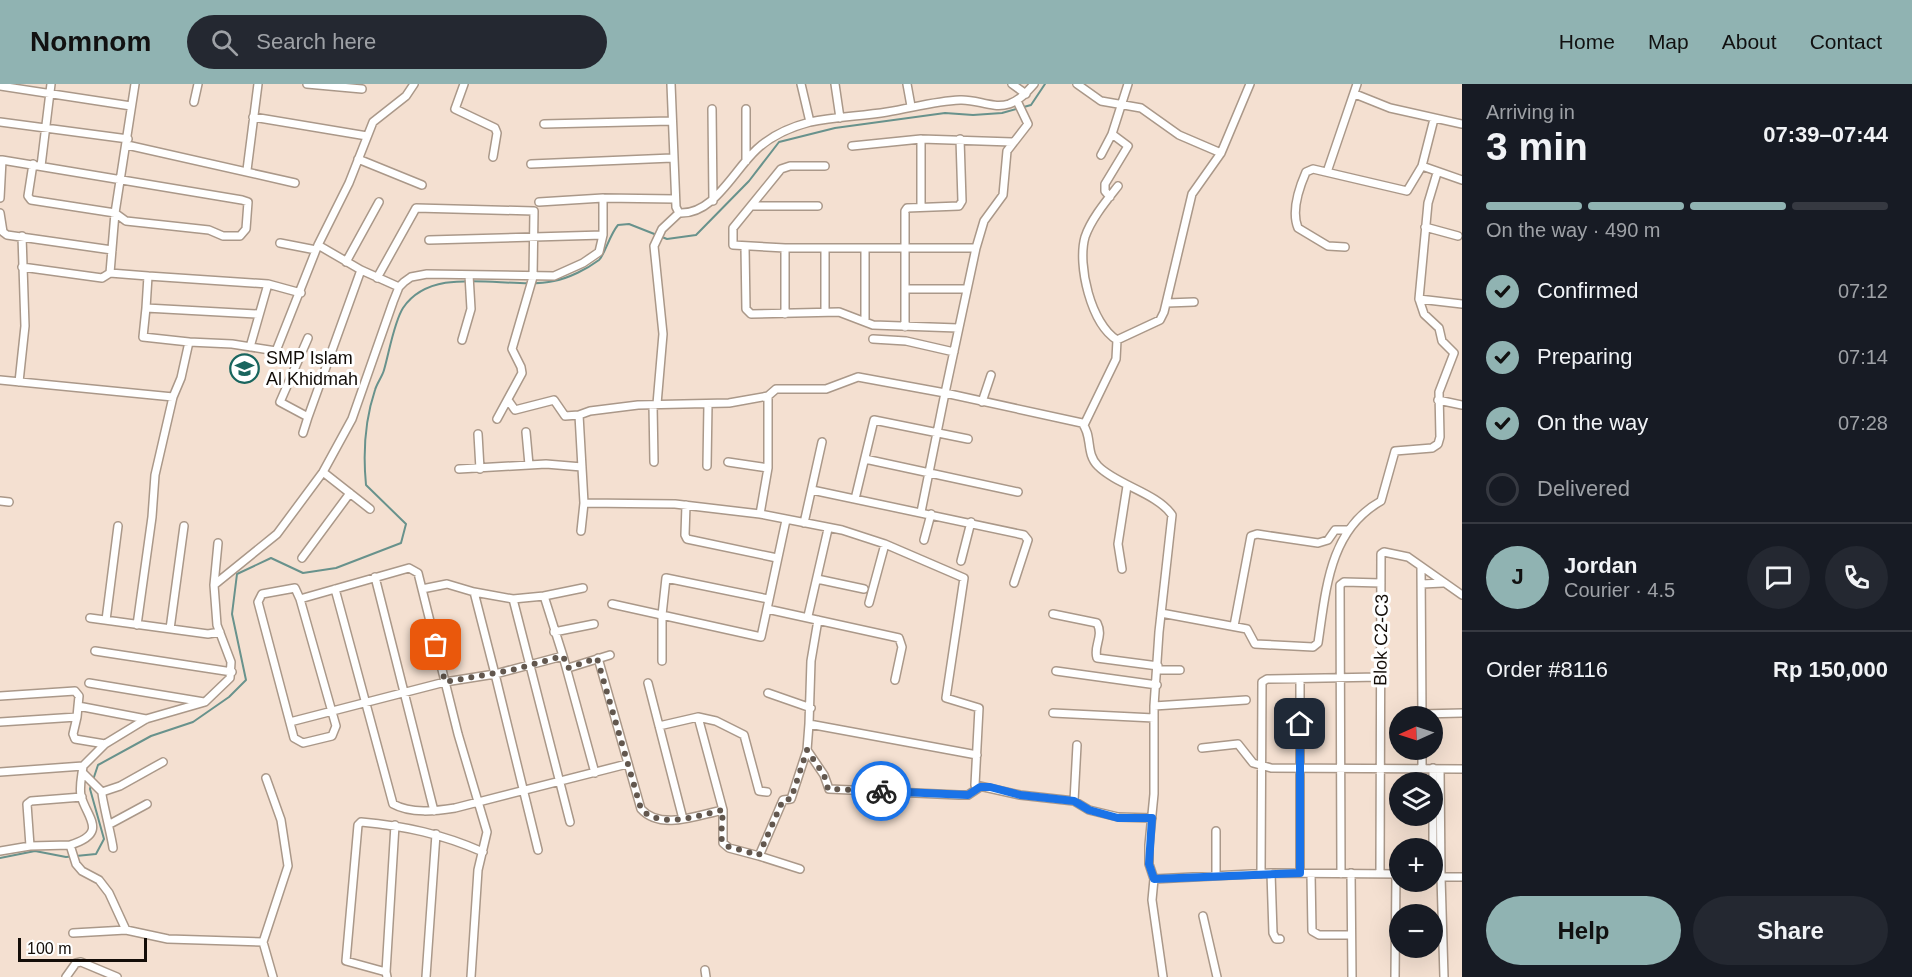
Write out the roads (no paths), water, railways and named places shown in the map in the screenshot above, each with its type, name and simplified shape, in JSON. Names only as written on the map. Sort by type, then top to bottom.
[{"type":"street","points":[[41,166],[51,84]]},
{"type":"street","points":[[110,273],[115,213],[128,142],[135,84]]},
{"type":"street","points":[[194,102],[198,84]]},
{"type":"street","points":[[247,171],[258,84]]},
{"type":"street","points":[[306,84],[362,90]]},
{"type":"street","points":[[148,276],[143,337],[276,351],[317,248],[349,183],[373,122],[406,96],[414,84]]},
{"type":"street","points":[[464,84],[455,102],[455,109],[495,128],[497,132],[493,157]]},
{"type":"street","points":[[671,84],[672,158],[675,199],[679,213]]},
{"type":"street","points":[[801,84],[810,122]]},
{"type":"street","points":[[835,84],[840,118]]},
{"type":"street","points":[[907,84],[911,106]]},
{"type":"street","points":[[1012,84],[1026,94]]},
{"type":"street","points":[[654,462],[655,404],[663,334],[655,241],[662,229],[679,213],[690,213],[702,209],[713,201],[746,161],[766,142],[788,129],[810,122],[962,100],[1000,105],[1019,103],[1034,84]]},
{"type":"street","points":[[1077,84],[1101,101],[1141,108],[1171,131],[1221,153]]},
{"type":"street","points":[[1101,155],[1112,134],[1128,84]]},
{"type":"street","points":[[1115,338],[1160,320],[1167,303],[1192,194],[1221,153],[1250,84]]},
{"type":"street","points":[[1327,172],[1357,84]]},
{"type":"street","points":[[0,86],[131,106]]},
{"type":"street","points":[[1355,94],[1390,108],[1462,124]]},
{"type":"street","points":[[921,512],[976,248],[984,221],[1003,195],[1007,151],[1028,124],[1027,116],[1019,103]]},
{"type":"street","points":[[712,109],[713,201]]},
{"type":"street","points":[[746,109],[746,161]]},
{"type":"street","points":[[254,117],[367,136]]},
{"type":"street","points":[[1345,247],[1328,246],[1303,232],[1296,224],[1298,198],[1306,172],[1312,169],[1327,172],[1404,192],[1411,188],[1422,166],[1434,119]]},
{"type":"street","points":[[544,124],[671,121]]},
{"type":"street","points":[[0,122],[45,127],[128,142],[295,183]]},
{"type":"street","points":[[1110,197],[1105,191],[1105,184],[1128,146],[1112,134]]},
{"type":"street","points":[[852,146],[921,139],[1012,142]]},
{"type":"street","points":[[921,139],[921,207]]},
{"type":"street","points":[[905,327],[905,209],[959,206],[962,201],[960,139]]},
{"type":"street","points":[[531,164],[672,158]]},
{"type":"street","points":[[358,159],[422,185]]},
{"type":"street","points":[[0,198],[1,160],[33,164],[231,197],[248,202],[246,229],[240,236],[223,236],[209,230],[126,221],[115,213],[31,200],[28,196],[33,164]]},
{"type":"street","points":[[825,166],[790,166],[781,169],[733,228],[731,234],[733,245],[785,248],[976,248]]},
{"type":"street","points":[[1422,166],[1462,180]]},
{"type":"street","points":[[1161,613],[1249,630],[1255,644],[1316,646],[1328,577],[1336,551],[1347,531],[1369,507],[1381,501],[1395,451],[1432,448],[1438,444],[1440,437],[1438,400],[1442,379],[1454,353],[1442,341],[1439,328],[1424,314],[1419,300],[1428,203],[1437,172]]},
{"type":"street","points":[[1115,338],[1104,330],[1092,303],[1083,263],[1083,245],[1086,234],[1118,186]]},
{"type":"street","points":[[539,202],[603,198],[675,199]]},
{"type":"street","points":[[214,585],[277,534],[323,472],[352,419],[399,287],[419,274],[533,278],[560,275],[599,252],[603,235],[603,198]]},
{"type":"street","points":[[346,262],[379,202]]},
{"type":"street","points":[[753,206],[818,206]]},
{"type":"street","points":[[377,278],[416,208],[531,209],[536,214],[533,278],[512,349],[522,373],[497,418]]},
{"type":"street","points":[[0,213],[4,234],[112,250]]},
{"type":"street","points":[[1425,227],[1458,236]]},
{"type":"street","points":[[429,240],[536,239],[603,235]]},
{"type":"street","points":[[19,382],[26,326],[22,236]]},
{"type":"street","points":[[280,243],[317,248],[399,287]]},
{"type":"street","points":[[745,247],[746,309],[751,314],[825,311],[848,314],[873,325],[958,328]]},
{"type":"street","points":[[785,248],[785,314]]},
{"type":"street","points":[[825,248],[825,311]]},
{"type":"street","points":[[865,248],[865,321]]},
{"type":"street","points":[[22,267],[102,278],[110,273],[268,284],[301,293]]},
{"type":"street","points":[[303,433],[361,270]]},
{"type":"street","points":[[462,340],[471,309],[469,277]]},
{"type":"street","points":[[250,347],[268,284]]},
{"type":"street","points":[[906,289],[966,289]]},
{"type":"street","points":[[1419,300],[1462,304]]},
{"type":"street","points":[[1167,303],[1194,302]]},
{"type":"street","points":[[146,308],[258,314]]},
{"type":"street","points":[[308,338],[280,402],[308,417]]},
{"type":"street","points":[[1080,423],[1116,359],[1115,338]]},
{"type":"street","points":[[873,339],[906,341],[954,352]]},
{"type":"street","points":[[137,625],[152,517],[154,476],[189,342]]},
{"type":"street","points":[[982,402],[991,375]]},
{"type":"street","points":[[508,400],[515,410],[554,400],[565,416],[655,404],[708,404],[768,396],[776,389],[826,388],[858,377],[945,393],[1080,423],[1088,433],[1089,452],[1096,465],[1127,486],[1160,503],[1172,514],[1154,706],[1149,864],[1154,879],[1152,900],[1163,977]]},
{"type":"street","points":[[0,380],[173,397]]},
{"type":"street","points":[[760,514],[768,468],[768,396]]},
{"type":"street","points":[[1438,400],[1462,405]]},
{"type":"street","points":[[707,466],[708,404]]},
{"type":"street","points":[[579,415],[584,503],[581,531]]},
{"type":"street","points":[[855,499],[874,420],[968,439]]},
{"type":"street","points":[[526,432],[529,465]]},
{"type":"street","points":[[478,434],[480,469]]},
{"type":"street","points":[[804,523],[822,442]]},
{"type":"street","points":[[865,459],[1018,492]]},
{"type":"street","points":[[728,462],[768,468]]},
{"type":"street","points":[[459,469],[529,465],[582,467]]},
{"type":"street","points":[[323,472],[370,509]]},
{"type":"street","points":[[1122,569],[1118,544],[1127,486]]},
{"type":"street","points":[[812,490],[971,522],[1027,537],[1014,583]]},
{"type":"street","points":[[302,558],[350,494]]},
{"type":"street","points":[[0,501],[9,502]]},
{"type":"street","points":[[584,503],[686,505],[760,514],[828,529],[853,532],[963,578],[946,698],[979,708],[975,785],[1020,795],[1074,801],[1103,814],[1152,818]]},
{"type":"street","points":[[686,505],[685,535],[687,539],[777,558]]},
{"type":"street","points":[[924,540],[931,514]]},
{"type":"street","points":[[612,604],[758,638],[762,634],[786,520]]},
{"type":"street","points":[[961,561],[971,522]]},
{"type":"street","points":[[106,620],[118,526]]},
{"type":"street","points":[[170,629],[184,526]]},
{"type":"street","points":[[808,616],[828,529]]},
{"type":"street","points":[[1234,626],[1251,536],[1257,534],[1318,543],[1328,540],[1335,530],[1347,531]]},
{"type":"street","points":[[0,851],[30,846],[71,848],[86,838],[92,827],[90,812],[82,797],[83,770],[105,744],[146,719],[205,702],[230,678],[231,662],[215,616],[214,585],[218,543]]},
{"type":"street","points":[[869,603],[885,544]]},
{"type":"street","name":"Blok C2-C3","points":[[1380,873],[1382,583],[1380,558],[1384,552],[1408,557],[1421,567]]},
{"type":"street","points":[[1421,567],[1462,595]]},
{"type":"street","points":[[1421,567],[1422,706]]},
{"type":"street","points":[[300,599],[412,568],[418,573],[487,836],[477,887],[471,977]]},
{"type":"street","points":[[375,577],[434,811]]},
{"type":"street","points":[[662,661],[662,615],[665,581],[669,578],[768,599]]},
{"type":"street","points":[[817,579],[864,589]]},
{"type":"street","points":[[1341,874],[1340,585],[1344,582],[1382,583]]},
{"type":"street","points":[[1422,584],[1443,583]]},
{"type":"street","points":[[422,589],[447,584],[474,592],[513,599],[544,596],[583,588]]},
{"type":"street","points":[[290,588],[298,591],[332,712],[336,726],[332,736],[303,743],[297,742],[294,738],[258,602],[262,594],[290,588]]},
{"type":"street","points":[[335,589],[393,804],[404,808],[434,811],[477,803],[627,764]]},
{"type":"street","points":[[474,592],[538,850]]},
{"type":"street","points":[[544,596],[554,632],[568,668],[596,772]]},
{"type":"street","points":[[513,599],[570,822]]},
{"type":"street","points":[[767,609],[808,616],[899,638],[902,647],[895,680]]},
{"type":"street","points":[[1053,614],[1097,623],[1101,637],[1096,652],[1097,658],[1180,670]]},
{"type":"street","points":[[90,618],[208,634],[220,632]]},
{"type":"street","points":[[759,855],[783,800],[791,799],[807,750],[811,708],[811,661],[818,620]]},
{"type":"street","points":[[554,632],[594,624]]},
{"type":"street","points":[[95,651],[232,672]]},
{"type":"street","points":[[568,668],[610,655]]},
{"type":"street","points":[[290,722],[365,705],[445,682],[495,674],[563,656]]},
{"type":"street","points":[[597,658],[637,803],[645,814],[660,820],[683,819],[723,810]]},
{"type":"street","points":[[1056,672],[1157,685]]},
{"type":"street","points":[[1261,874],[1262,682],[1341,676],[1380,677]]},
{"type":"street","points":[[1300,679],[1300,873]]},
{"type":"street","points":[[88,683],[205,702]]},
{"type":"street","points":[[648,683],[683,819]]},
{"type":"street","points":[[0,696],[75,692],[79,696],[73,734],[75,739],[105,744]]},
{"type":"street","points":[[768,693],[811,708]]},
{"type":"street","points":[[1154,706],[1246,700]]},
{"type":"street","points":[[78,706],[146,719]]},
{"type":"street","points":[[1053,713],[1154,718]]},
{"type":"street","points":[[1443,714],[1462,713]]},
{"type":"street","points":[[0,722],[76,717]]},
{"type":"street","points":[[659,726],[698,717],[735,729],[744,735],[759,791],[767,792]]},
{"type":"street","points":[[698,717],[723,810],[723,843],[729,848],[800,869]]},
{"type":"street","points":[[809,724],[976,755]]},
{"type":"street","points":[[1202,748],[1238,744],[1253,763],[1261,767],[1380,770],[1462,769]]},
{"type":"street","points":[[1074,801],[1077,745]]},
{"type":"street","points":[[807,750],[824,775],[828,789],[968,795],[980,787]]},
{"type":"street","points":[[1422,760],[1422,769]]},
{"type":"street","points":[[102,792],[120,786],[163,762]]},
{"type":"street","points":[[1434,838],[1436,769]]},
{"type":"street","points":[[1436,769],[1439,838]]},
{"type":"street","points":[[0,772],[83,770],[102,792]]},
{"type":"street","points":[[266,778],[281,820],[288,866],[263,942],[273,977]]},
{"type":"street","points":[[102,792],[100,796],[110,824],[113,848]]},
{"type":"street","points":[[30,846],[27,804],[31,801],[82,797]]},
{"type":"street","points":[[110,824],[147,804]]},
{"type":"street","points":[[395,825],[386,974],[346,961],[358,825],[361,822],[395,825],[436,834],[483,849]]},
{"type":"street","points":[[1216,831],[1216,876]]},
{"type":"street","points":[[426,977],[436,834]]},
{"type":"street","points":[[71,848],[76,864],[104,885],[126,930]]},
{"type":"street","points":[[1154,879],[1270,873],[1389,874]]},
{"type":"street","points":[[1270,873],[1273,933],[1276,939],[1280,939]]},
{"type":"street","points":[[1351,873],[1352,977]]},
{"type":"street","points":[[1311,874],[1312,932],[1319,935],[1351,935]]},
{"type":"street","points":[[1443,877],[1462,877]]},
{"type":"street","points":[[1395,977],[1397,892]]},
{"type":"street","points":[[1441,892],[1444,977]]},
{"type":"street","points":[[1203,916],[1217,977]]},
{"type":"street","points":[[73,933],[126,930],[168,939],[263,942]]},
{"type":"street","points":[[66,977],[76,963],[81,962],[117,977]]},
{"type":"waterway","points":[[93,780],[98,765],[151,736],[193,722],[229,697],[246,680],[232,614],[237,574],[271,558],[303,573],[336,568],[401,543],[406,524],[366,485],[366,437],[372,401],[384,370],[397,321],[403,308],[417,294],[433,286],[453,282],[536,283],[566,278],[599,260],[618,225],[629,224],[667,239],[696,235],[749,181],[779,142],[835,128],[945,113],[973,115],[1002,113],[1031,105],[1045,84]]},
{"type":"waterway","points":[[0,858],[35,851],[66,857],[96,854],[104,839],[90,789],[91,785]]},
{"type":"place","name":"SMP Islam Al Khidmah","points":[[245,368]]}]
